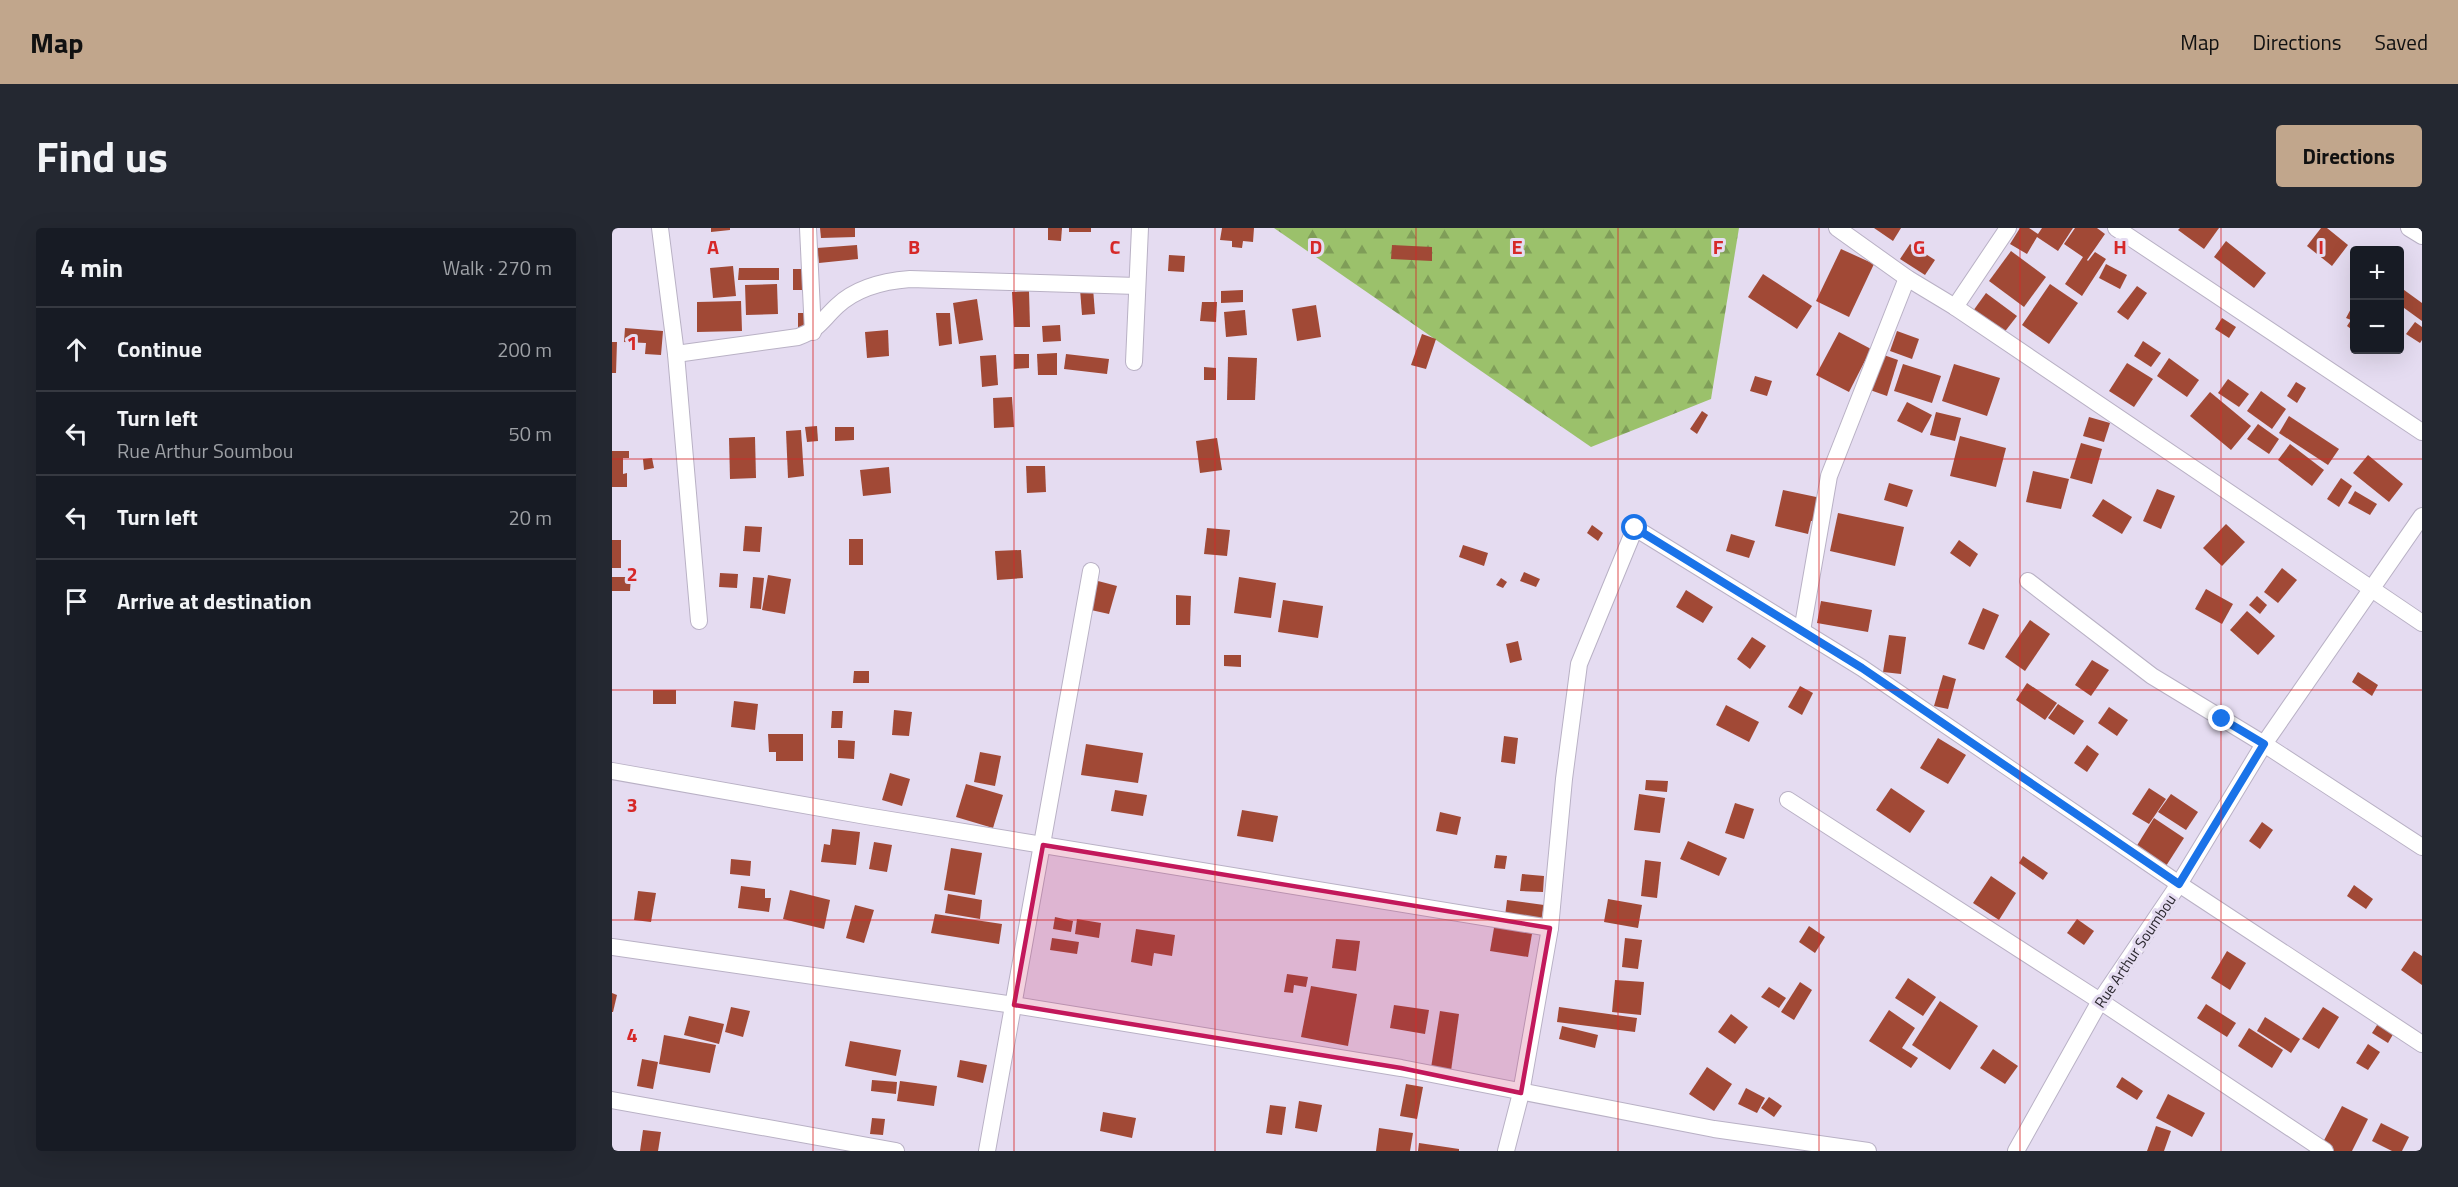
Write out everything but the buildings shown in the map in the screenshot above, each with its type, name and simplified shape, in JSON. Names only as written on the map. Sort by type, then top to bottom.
[{"type":"street","points":[[660,228],[676,354],[699,621]]},
{"type":"street","points":[[808,228],[813,332]]},
{"type":"street","points":[[1134,362],[1140,228]]},
{"type":"street","points":[[1837,228],[1907,278],[1955,307],[2422,623]]},
{"type":"street","points":[[1955,307],[2008,228]]},
{"type":"street","points":[[2116,228],[2422,432]]},
{"type":"street","points":[[2409,228],[2422,236]]},
{"type":"street","points":[[1802,631],[1829,476],[1907,278]]},
{"type":"street","points":[[676,354],[798,337],[813,332],[838,304],[859,291],[885,281],[921,279],[1137,286]]},
{"type":"street","name":"Rue Arthur Soumbou","points":[[2016,1151],[2100,1001],[2179,884],[2264,744],[2422,516]]},
{"type":"street","points":[[1506,1151],[1521,1093],[1551,928],[1564,779],[1580,664],[1635,528],[1862,668],[2179,884],[2422,1044]]},
{"type":"street","points":[[987,1151],[1091,571]]},
{"type":"street","points":[[2028,581],[2152,676],[2264,744],[2422,847]]},
{"type":"street","points":[[612,771],[1043,845],[1551,928]]},
{"type":"street","points":[[1788,800],[2100,1001],[2325,1151]]},
{"type":"street","points":[[612,946],[1014,1005],[1401,1068],[1714,1129],[1868,1151]]},
{"type":"street","points":[[612,1100],[896,1151]]},
{"type":"highlighted area","points":[[1043,845],[1550,928],[1521,1093],[1401,1068],[1014,1005]]},
{"type":"green space","points":[[1274,228],[1739,228],[1711,399],[1591,447]]},
{"type":"route","points":[[1635,528],[1862,668],[2179,884],[2264,744],[2222,719]]}]
